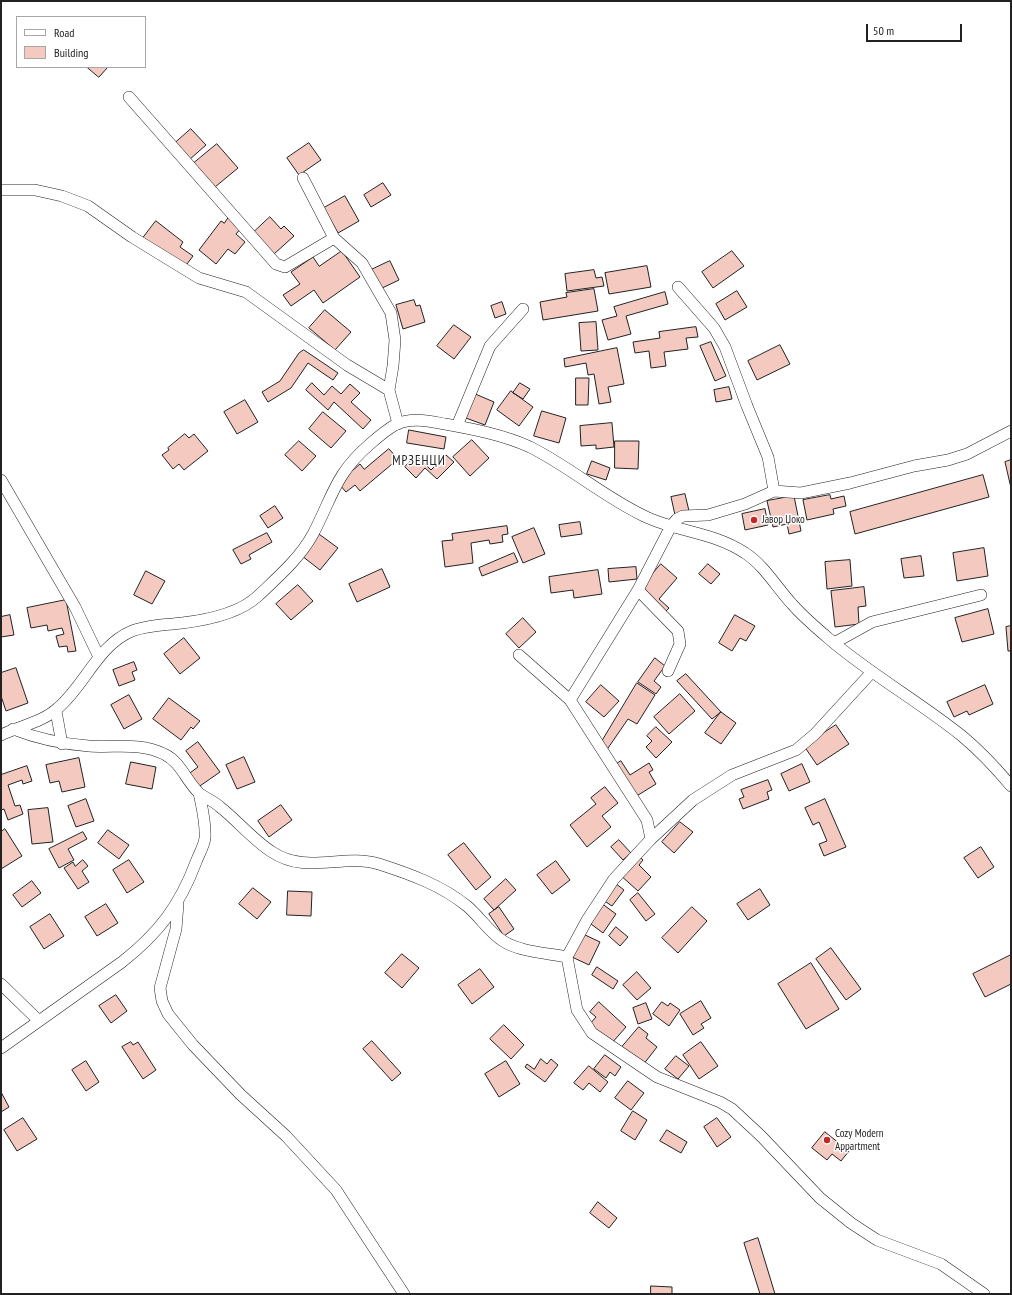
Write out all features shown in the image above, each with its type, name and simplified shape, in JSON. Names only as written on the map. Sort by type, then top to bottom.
[{"type":"street","points":[[129,97],[276,264],[285,267],[334,238]]},
{"type":"street","points":[[303,178],[334,238],[362,263],[391,313],[394,340],[393,366],[389,390],[398,424]]},
{"type":"street","points":[[1,190],[34,190],[62,196],[88,206],[132,237],[199,278],[246,292],[347,365],[389,390]]},
{"type":"street","points":[[678,287],[714,328],[725,347],[768,457],[774,491]]},
{"type":"street","points":[[457,426],[490,346],[523,309]]},
{"type":"street","points":[[1,735],[13,729],[35,722],[56,711],[73,693],[99,657],[115,641],[129,632],[143,628],[188,622],[216,616],[236,610],[254,600],[299,555],[312,535],[339,478],[354,459],[382,434],[398,424],[417,420],[457,426],[508,438],[529,447],[616,502],[644,516],[671,526],[706,534],[736,547],[750,556],[793,606],[834,643],[871,673],[908,696],[962,736],[978,750],[1011,786]]},
{"type":"street","points":[[570,700],[638,590],[671,526],[677,519],[683,516],[708,515],[745,504],[774,491],[801,493],[850,483],[914,466],[948,460],[967,454],[1011,430]]},
{"type":"street","points":[[1,480],[75,607],[99,657]]},
{"type":"street","points":[[638,590],[678,631],[680,644],[668,671]]},
{"type":"street","points":[[834,643],[872,622],[981,595]]},
{"type":"street","points":[[519,655],[570,700],[647,820],[650,839]]},
{"type":"street","points":[[871,673],[815,734],[796,750],[732,775],[693,800],[650,839],[614,879],[587,920],[567,957],[577,1010],[592,1032],[657,1077],[720,1102],[732,1109],[761,1136],[820,1198],[851,1224],[877,1240],[941,1264],[984,1294]]},
{"type":"street","points":[[56,711],[62,744]]},
{"type":"street","points":[[13,729],[39,739],[62,744],[148,748],[165,754],[174,761],[199,793],[219,806],[262,845],[286,860],[296,863],[309,864],[360,861],[377,864],[396,870],[416,877],[454,896],[503,941],[521,948],[567,957]]},
{"type":"street","points":[[1,1048],[139,949],[158,930],[178,904],[204,839],[203,813],[199,793]]},
{"type":"street","points":[[178,904],[176,929],[160,988],[162,1001],[168,1014],[193,1045],[241,1095],[286,1136],[336,1190],[404,1294]]},
{"type":"street","points":[[1,984],[38,1020]]},
{"type":"building","points":[[88,68],[107,68],[99,77]]},
{"type":"building","points":[[191,129],[206,145],[189,160],[174,144]]},
{"type":"building","points":[[309,143],[321,160],[299,175],[287,158]]},
{"type":"building","points":[[217,144],[238,168],[215,187],[194,163]]},
{"type":"building","points":[[383,183],[391,195],[371,207],[364,195]]},
{"type":"building","points":[[345,196],[359,221],[338,233],[324,208]]},
{"type":"building","points":[[229,217],[242,227],[236,234],[245,242],[235,254],[228,249],[216,264],[199,250],[221,221],[224,223]]},
{"type":"building","points":[[270,217],[281,229],[284,226],[294,236],[274,254],[254,232]]},
{"type":"building","points":[[156,221],[183,242],[180,247],[193,256],[184,268],[143,238]]},
{"type":"building","points":[[342,251],[360,277],[323,303],[314,290],[291,306],[283,295],[300,284],[291,272],[313,257],[319,266]]},
{"type":"building","points":[[732,251],[744,266],[713,288],[702,272]]},
{"type":"building","points":[[390,261],[399,280],[380,289],[371,270]]},
{"type":"building","points":[[647,266],[651,287],[609,294],[605,273]]},
{"type":"building","points":[[594,270],[596,278],[602,277],[604,286],[567,291],[565,274]]},
{"type":"building","points":[[594,289],[598,311],[543,320],[540,302],[567,297],[566,293]]},
{"type":"building","points":[[737,291],[747,307],[725,320],[716,304]]},
{"type":"building","points":[[665,292],[668,304],[626,316],[631,334],[608,340],[602,320],[617,316],[614,307]]},
{"type":"building","points":[[414,300],[416,306],[420,305],[425,322],[403,329],[396,305]]},
{"type":"building","points":[[502,302],[506,314],[495,318],[491,306]]},
{"type":"building","points":[[325,310],[351,332],[335,350],[309,328]]},
{"type":"building","points":[[596,322],[598,350],[581,351],[579,323]]},
{"type":"building","points":[[454,325],[471,337],[454,359],[437,346]]},
{"type":"building","points":[[696,327],[698,337],[686,338],[688,349],[664,352],[666,366],[651,368],[649,351],[635,353],[633,342],[660,338],[659,332]]},
{"type":"building","points":[[711,342],[726,376],[715,381],[700,346]]},
{"type":"building","points":[[780,345],[790,364],[757,380],[748,361]]},
{"type":"building","points":[[617,348],[624,384],[608,387],[611,402],[599,404],[594,374],[588,375],[586,363],[565,367],[564,359]]},
{"type":"building","points":[[304,350],[338,373],[333,380],[308,363],[291,388],[268,402],[262,392],[280,381],[299,353]]},
{"type":"building","points":[[576,378],[589,378],[588,405],[576,405]]},
{"type":"building","points":[[312,383],[324,395],[332,386],[341,394],[350,384],[360,393],[351,402],[371,420],[363,429],[334,402],[328,410],[306,390]]},
{"type":"building","points":[[520,383],[530,389],[523,399],[513,393]]},
{"type":"building","points":[[729,387],[732,399],[716,402],[714,390]]},
{"type":"building","points":[[511,391],[533,407],[519,426],[497,410]]},
{"type":"building","points":[[473,393],[494,402],[485,425],[463,417]]},
{"type":"building","points":[[245,400],[258,422],[237,434],[224,412]]},
{"type":"building","points":[[542,411],[566,418],[559,443],[534,436]]},
{"type":"building","points":[[323,412],[346,431],[331,448],[309,429]]},
{"type":"building","points":[[612,423],[614,447],[596,449],[596,445],[581,446],[580,426]]},
{"type":"building","points":[[409,430],[446,437],[444,449],[407,443]]},
{"type":"building","points":[[185,434],[189,438],[194,434],[208,451],[184,470],[179,464],[173,469],[162,455]]},
{"type":"building","points":[[472,440],[489,458],[470,476],[453,457]]},
{"type":"building","points":[[299,441],[316,456],[302,471],[285,455]]},
{"type":"building","points":[[615,441],[639,441],[638,469],[615,468]]},
{"type":"building","points":[[389,449],[398,459],[360,491],[355,485],[346,492],[338,483],[360,464],[364,469]]},
{"type":"building","points":[[416,455],[431,470],[446,455],[454,462],[437,479],[425,468],[416,478],[405,467]]},
{"type":"building","points":[[1011,460],[1011,488],[1005,462]]},
{"type":"building","points":[[592,461],[610,468],[606,480],[587,474]]},
{"type":"building","points":[[983,475],[989,497],[855,534],[850,512]]},
{"type":"building","points":[[685,494],[689,511],[675,515],[671,497]]},
{"type":"building","points":[[830,495],[831,499],[844,496],[846,506],[833,509],[834,514],[807,520],[803,500]]},
{"type":"building","points":[[794,496],[801,531],[789,534],[787,524],[773,527],[767,501]]},
{"type":"building","points":[[275,506],[283,518],[268,528],[260,516]]},
{"type":"building","points":[[765,509],[768,525],[745,530],[742,514]]},
{"type":"building","points":[[580,522],[582,534],[561,537],[559,525]]},
{"type":"building","points":[[507,526],[508,534],[502,535],[503,542],[490,544],[489,540],[471,543],[473,563],[445,567],[442,541],[453,540],[452,534]]},
{"type":"building","points":[[534,528],[545,554],[523,563],[512,537]]},
{"type":"building","points":[[267,533],[272,542],[249,555],[251,559],[241,564],[233,550]]},
{"type":"building","points":[[319,534],[338,548],[320,570],[302,556]]},
{"type":"building","points":[[984,548],[988,576],[957,581],[953,553]]},
{"type":"building","points":[[514,553],[518,562],[482,576],[479,568]]},
{"type":"building","points":[[921,556],[924,576],[904,578],[901,559]]},
{"type":"building","points":[[850,560],[852,586],[827,589],[825,562]]},
{"type":"building","points":[[661,564],[677,578],[659,599],[669,608],[666,611],[640,589]]},
{"type":"building","points":[[708,564],[720,574],[711,584],[699,574]]},
{"type":"building","points":[[636,567],[637,579],[609,582],[608,569]]},
{"type":"building","points":[[382,569],[390,587],[357,602],[349,584]]},
{"type":"building","points":[[598,570],[602,594],[574,598],[573,590],[551,593],[549,577]]},
{"type":"building","points":[[146,571],[165,581],[152,604],[134,595]]},
{"type":"building","points":[[298,585],[313,601],[291,620],[276,604]]},
{"type":"building","points":[[864,587],[866,606],[858,607],[859,624],[835,627],[831,591]]},
{"type":"building","points":[[66,600],[76,651],[68,652],[67,646],[59,647],[56,636],[64,634],[62,628],[48,631],[47,625],[31,628],[27,608]]},
{"type":"building","points":[[988,609],[994,634],[962,642],[955,618]]},
{"type":"building","points":[[10,615],[14,635],[1,637],[1,617]]},
{"type":"building","points":[[735,615],[755,626],[746,641],[740,638],[732,651],[719,643]]},
{"type":"building","points":[[523,618],[536,632],[519,648],[506,634]]},
{"type":"building","points":[[1011,626],[1011,651],[1008,651],[1006,627]]},
{"type":"building","points":[[184,638],[200,658],[180,674],[164,654]]},
{"type":"building","points":[[655,658],[665,666],[654,681],[661,687],[656,694],[638,682]]},
{"type":"building","points":[[134,662],[137,670],[132,672],[135,680],[119,686],[113,670]]},
{"type":"building","points":[[16,668],[28,703],[6,711],[1,696],[1,673]]},
{"type":"building","points":[[686,674],[721,712],[712,719],[677,681]]},
{"type":"building","points":[[637,683],[655,695],[637,724],[628,719],[606,751],[601,743]]},
{"type":"building","points":[[601,685],[619,701],[604,717],[586,702]]},
{"type":"building","points":[[985,685],[993,704],[969,715],[967,711],[954,717],[947,702]]},
{"type":"building","points":[[680,694],[695,711],[669,734],[654,717]]},
{"type":"building","points":[[129,695],[142,719],[124,729],[111,705]]},
{"type":"building","points":[[169,698],[200,721],[193,729],[191,727],[181,740],[153,719]]},
{"type":"building","points":[[721,712],[736,723],[721,744],[705,733]]},
{"type":"building","points":[[836,725],[849,744],[817,765],[804,746]]},
{"type":"building","points":[[656,727],[672,742],[656,758],[646,747],[652,741],[647,736]]},
{"type":"building","points":[[198,742],[220,772],[197,788],[187,775],[198,767],[186,751]]},
{"type":"building","points":[[244,757],[255,782],[237,789],[226,765]]},
{"type":"building","points":[[79,758],[85,787],[62,792],[59,781],[50,783],[46,765]]},
{"type":"building","points":[[621,761],[630,775],[649,763],[653,770],[649,772],[656,784],[635,797],[615,765]]},
{"type":"building","points":[[131,762],[156,767],[152,789],[126,784]]},
{"type":"building","points":[[802,764],[810,782],[789,791],[781,774]]},
{"type":"building","points":[[27,766],[32,781],[23,784],[22,780],[8,785],[15,806],[20,805],[23,814],[8,820],[4,809],[1,810],[1,775]]},
{"type":"building","points":[[768,780],[772,790],[767,792],[769,799],[743,809],[739,799],[744,797],[741,790]]},
{"type":"building","points":[[605,787],[618,803],[602,816],[611,827],[587,847],[570,825],[596,804],[591,798]]},
{"type":"building","points":[[86,799],[94,821],[76,827],[68,806]]},
{"type":"building","points":[[825,799],[846,847],[824,856],[819,844],[827,841],[819,822],[813,825],[805,808]]},
{"type":"building","points":[[281,805],[292,820],[269,837],[258,821]]},
{"type":"building","points":[[48,808],[53,842],[32,844],[28,810]]},
{"type":"building","points":[[680,822],[693,832],[674,853],[662,842]]},
{"type":"building","points":[[5,829],[22,856],[1,869],[1,832]]},
{"type":"building","points":[[108,830],[129,845],[119,859],[98,843]]},
{"type":"building","points":[[83,832],[87,839],[68,849],[74,860],[59,868],[49,849]]},
{"type":"building","points":[[619,840],[631,853],[623,860],[611,847]]},
{"type":"building","points":[[464,843],[491,877],[476,890],[448,855]]},
{"type":"building","points":[[981,847],[994,867],[978,878],[964,858]]},
{"type":"building","points":[[638,855],[643,860],[639,865],[651,877],[638,891],[619,874]]},
{"type":"building","points":[[83,860],[88,866],[82,871],[89,882],[78,889],[64,868],[73,862],[75,866]]},
{"type":"building","points":[[129,860],[144,882],[127,893],[113,870]]},
{"type":"building","points":[[556,861],[570,880],[552,894],[537,875]]},
{"type":"building","points":[[506,879],[516,890],[494,910],[484,899]]},
{"type":"building","points":[[32,881],[41,893],[22,907],[13,895]]},
{"type":"building","points":[[615,883],[624,890],[612,906],[603,900]]},
{"type":"building","points":[[253,888],[271,902],[257,919],[239,904]]},
{"type":"building","points":[[760,889],[770,905],[748,920],[737,904]]},
{"type":"building","points":[[288,891],[312,892],[311,916],[287,915]]},
{"type":"building","points":[[638,893],[655,914],[646,921],[630,900]]},
{"type":"building","points":[[601,903],[616,914],[603,933],[587,921]]},
{"type":"building","points":[[106,904],[118,923],[97,936],[85,917]]},
{"type":"building","points":[[499,907],[514,929],[504,936],[489,914]]},
{"type":"building","points":[[692,907],[707,921],[678,953],[662,938]]},
{"type":"building","points":[[50,914],[64,936],[44,949],[30,927]]},
{"type":"building","points":[[616,927],[628,937],[620,946],[609,936]]},
{"type":"building","points":[[583,934],[600,942],[589,965],[572,957]]},
{"type":"building","points":[[831,948],[861,989],[846,1000],[816,959]]},
{"type":"building","points":[[402,954],[419,968],[402,988],[385,973]]},
{"type":"building","points":[[1011,955],[1011,984],[985,997],[973,974]]},
{"type":"building","points":[[811,963],[839,1009],[806,1029],[778,984]]},
{"type":"building","points":[[597,967],[618,981],[613,989],[592,975]]},
{"type":"building","points":[[480,969],[494,987],[472,1004],[458,985]]},
{"type":"building","points":[[637,972],[651,988],[637,1000],[623,985]]},
{"type":"building","points":[[116,995],[127,1011],[111,1023],[99,1006]]},
{"type":"building","points":[[701,1001],[711,1018],[701,1024],[704,1028],[693,1035],[680,1014]]},
{"type":"building","points":[[599,1002],[626,1027],[611,1044],[590,1024],[596,1017],[590,1012]]},
{"type":"building","points":[[662,1002],[668,1006],[670,1003],[680,1010],[669,1026],[653,1014]]},
{"type":"building","points":[[646,1003],[652,1019],[638,1024],[633,1008]]},
{"type":"building","points":[[504,1025],[524,1045],[511,1059],[490,1039]]},
{"type":"building","points":[[639,1027],[648,1034],[646,1038],[657,1047],[643,1065],[622,1047]]},
{"type":"building","points":[[372,1041],[401,1073],[392,1081],[363,1049]]},
{"type":"building","points":[[131,1042],[133,1045],[138,1042],[156,1070],[143,1079],[122,1047]]},
{"type":"building","points":[[701,1042],[718,1066],[699,1079],[683,1055]]},
{"type":"building","points":[[605,1055],[621,1067],[615,1076],[610,1072],[606,1078],[594,1069]]},
{"type":"building","points":[[676,1056],[689,1066],[678,1079],[665,1069]]},
{"type":"building","points":[[541,1059],[547,1064],[551,1059],[558,1065],[545,1082],[525,1067],[527,1064],[534,1069]]},
{"type":"building","points":[[86,1061],[99,1082],[86,1091],[72,1070]]},
{"type":"building","points":[[506,1061],[520,1084],[499,1097],[485,1074]]},
{"type":"building","points":[[589,1066],[608,1082],[600,1092],[589,1083],[583,1090],[574,1083]]},
{"type":"building","points":[[628,1081],[644,1093],[631,1110],[615,1098]]},
{"type":"building","points":[[1,1092],[9,1107],[1,1112]]},
{"type":"building","points":[[633,1111],[647,1120],[635,1140],[621,1131]]},
{"type":"building","points":[[23,1118],[37,1139],[17,1151],[4,1130]]},
{"type":"building","points":[[717,1118],[731,1137],[717,1147],[704,1127]]},
{"type":"building","points":[[667,1130],[687,1142],[681,1153],[660,1141]]},
{"type":"building","name":"Cozy Modern Appartment","points":[[825,1132],[849,1151],[841,1161],[832,1154],[827,1160],[812,1148]]},
{"type":"building","points":[[598,1202],[617,1218],[609,1228],[590,1213]]},
{"type":"building","points":[[758,1238],[775,1294],[760,1294],[744,1243]]},
{"type":"building","points":[[651,1286],[672,1287],[672,1294],[651,1294]]},
{"type":"place","name":"Јавор Џоко","points":[[754,520]]},
{"type":"place","name":"Cozy Modern Appartment","points":[[827,1140]]},
{"type":"district","name":"МРЗЕНЦИ","points":[[419,461]]}]
